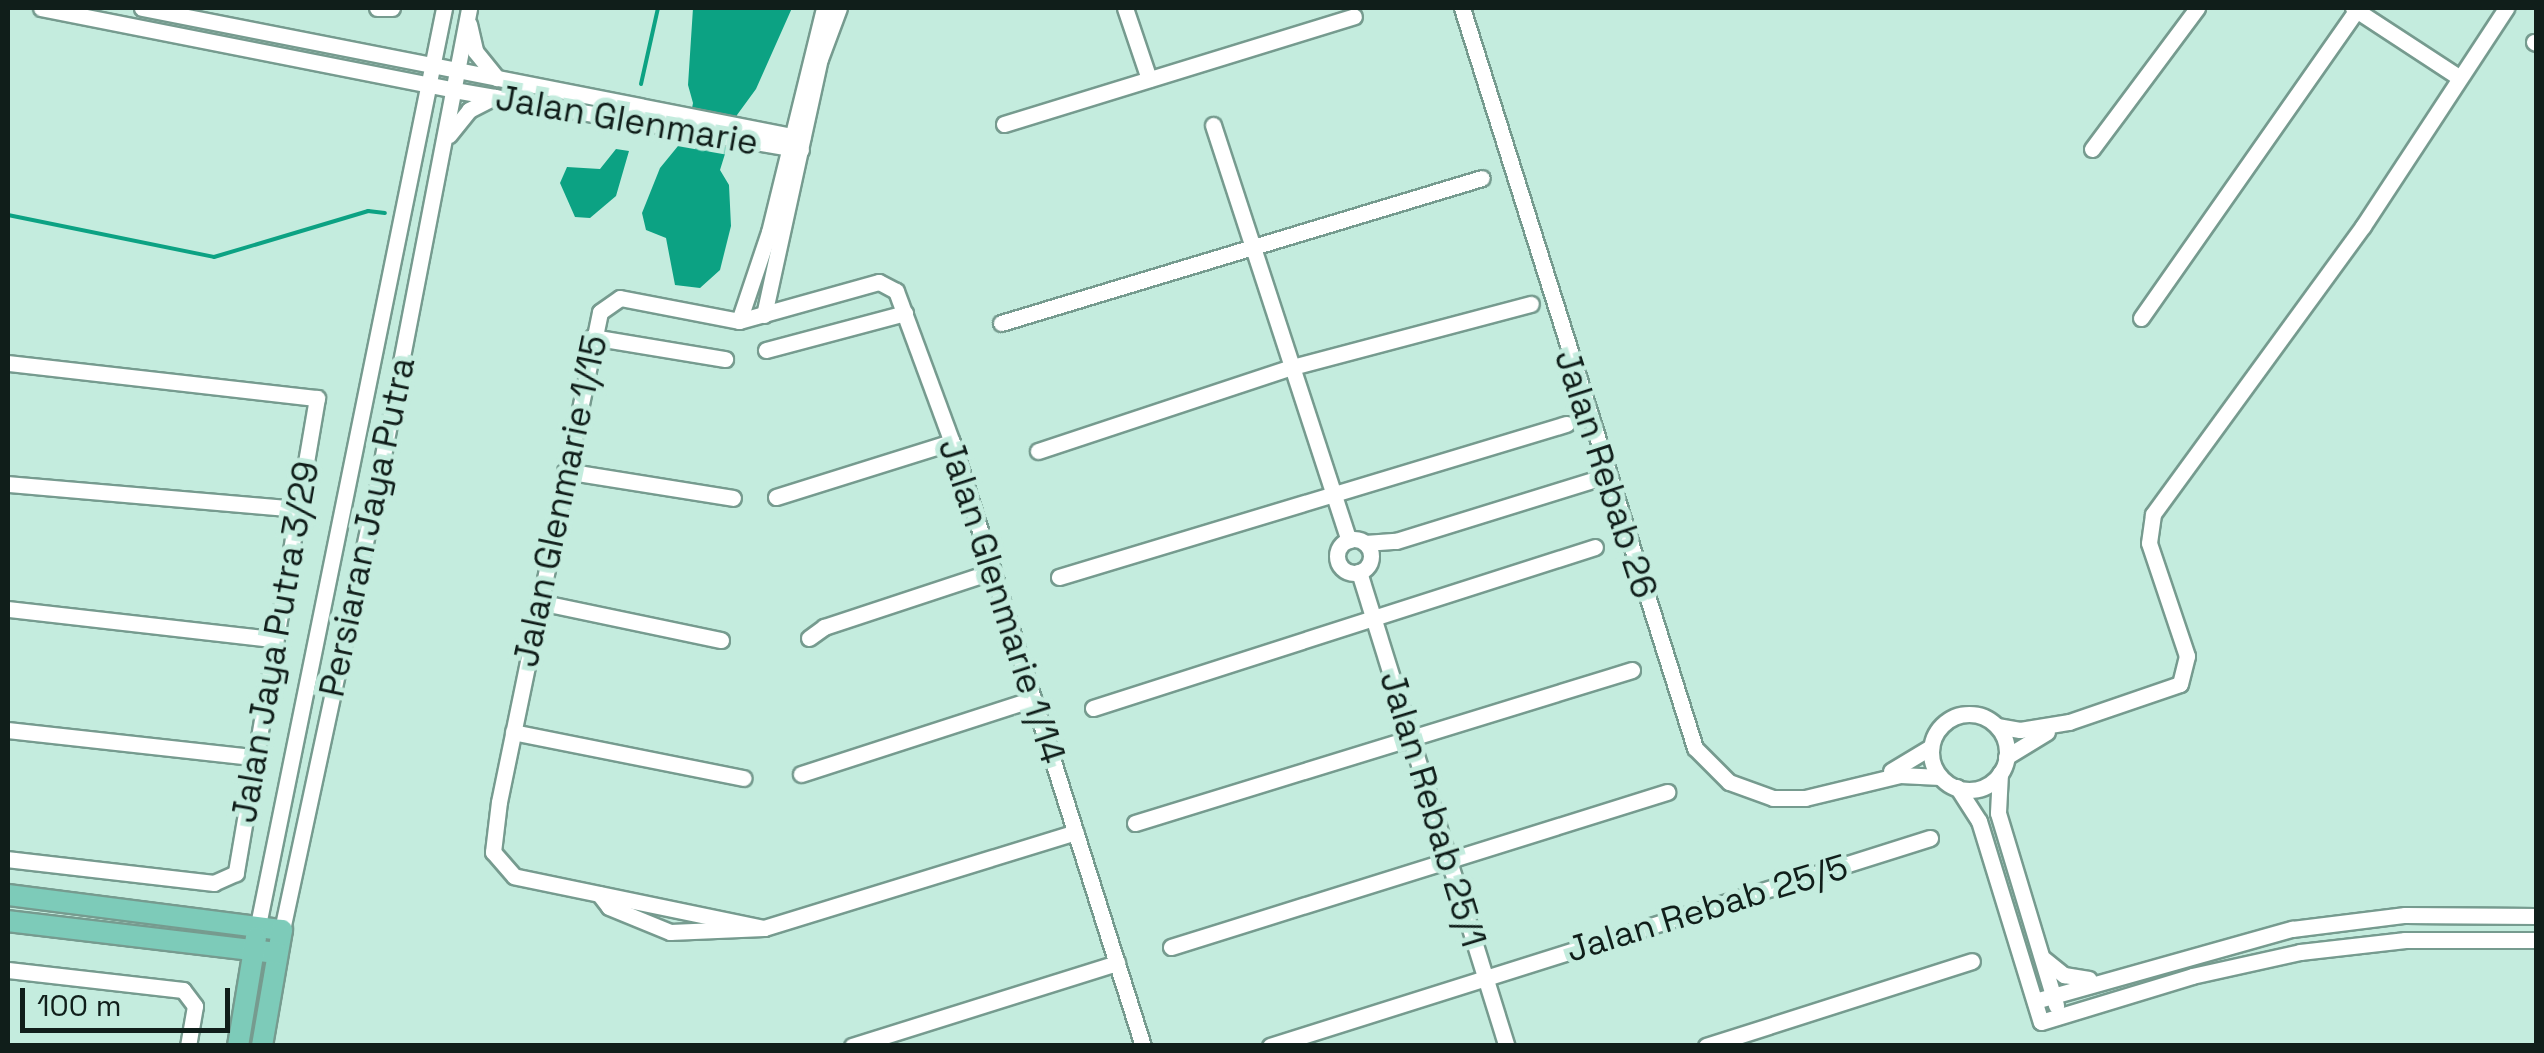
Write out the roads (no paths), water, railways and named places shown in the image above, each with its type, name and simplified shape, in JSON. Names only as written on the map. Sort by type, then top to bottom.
[{"type":"main road","points":[[8,895],[282,930]]},
{"type":"main road","points":[[8,921],[278,954]]},
{"type":"main road","name":"Persiaran Jaya Putra","points":[[238,1046],[258,925]]},
{"type":"main road","name":"Persiaran Jaya Putra","points":[[262,1046],[282,930]]},
{"type":"street","name":"Jalan Glenmarie","points":[[41,8],[495,98],[678,121]]},
{"type":"street","name":"Jalan Glenmarie","points":[[142,8],[497,78],[678,121],[794,143]]},
{"type":"street","name":"Persiaran Jaya Putra","points":[[258,925],[444,8]]},
{"type":"street","points":[[764,314],[775,272],[777,233],[794,143],[824,8]]},
{"type":"street","points":[[794,143],[839,8]]},
{"type":"street","points":[[1125,8],[1149,79]]},
{"type":"street","name":"Jalan Rebab 26","points":[[1462,8],[1606,476],[1688,730],[1705,762],[1728,782],[1773,798],[1805,798],[1874,780],[1940,776]]},
{"type":"street","points":[[2092,149],[2197,8]]},
{"type":"street","points":[[2141,318],[2356,8],[2457,76]]},
{"type":"street","points":[[2506,8],[2457,76],[2363,226],[2148,524],[2187,656],[2184,678],[2164,695],[2069,722],[2020,730],[1996,726],[1982,716],[1957,716],[1942,724],[1931,747],[1940,776],[1956,787],[1979,820],[2041,1022],[2300,952],[2406,940],[2536,940]]},
{"type":"street","name":"Persiaran Jaya Putra","points":[[282,930],[445,141],[468,11]]},
{"type":"street","points":[[468,11],[475,51],[497,78]]},
{"type":"street","points":[[1004,124],[1354,16]]},
{"type":"street","points":[[445,141],[470,110],[495,98]]},
{"type":"street","name":"Jalan Rebab 25/1","points":[[1214,125],[1332,490],[1361,554],[1374,616],[1507,1046]]},
{"type":"street","points":[[1001,323],[1252,244],[1482,178]]},
{"type":"street","points":[[739,322],[777,233]]},
{"type":"street","points":[[775,272],[796,305]]},
{"type":"street","points":[[764,314],[879,282],[896,291],[905,312],[766,350]]},
{"type":"street","name":"Jalan Glenmarie 1/15","points":[[599,894],[514,876],[496,859],[513,732],[592,337],[600,312],[620,298],[739,322],[764,314]]},
{"type":"street","points":[[1038,452],[1292,367],[1531,304]]},
{"type":"street","name":"Jalan Glenmarie 1/14","points":[[905,312],[952,442],[1143,1046]]},
{"type":"street","points":[[592,337],[725,359]]},
{"type":"street","name":"Jalan Jaya Putra 3/29","points":[[8,363],[317,398],[236,873],[225,882],[8,859]]},
{"type":"street","points":[[1058,577],[1332,490],[1566,424]]},
{"type":"street","points":[[776,498],[952,442]]},
{"type":"street","points":[[566,471],[733,498]]},
{"type":"street","points":[[1361,554],[1606,476]]},
{"type":"street","points":[[8,484],[297,509]]},
{"type":"street","points":[[1093,708],[1596,547]]},
{"type":"street","points":[[809,638],[824,626],[993,572]]},
{"type":"street","points":[[540,602],[721,640]]},
{"type":"street","points":[[8,609],[274,639]]},
{"type":"street","points":[[1134,822],[1632,670]]},
{"type":"street","points":[[802,774],[1033,698]]},
{"type":"street","points":[[1956,787],[1976,788],[2003,765],[2069,722]]},
{"type":"street","points":[[1996,726],[2003,765],[1998,813],[2059,1016]]},
{"type":"street","points":[[8,730],[254,757]]},
{"type":"street","points":[[513,732],[742,778]]},
{"type":"street","name":"Jalan Rebab 26","points":[[1874,780],[1931,747]]},
{"type":"street","points":[[1171,948],[1668,792]]},
{"type":"street","points":[[599,894],[608,908],[670,932],[764,928],[1076,832]]},
{"type":"street","name":"Jalan Rebab 25/5","points":[[1270,1046],[1930,838]]},
{"type":"street","points":[[599,894],[764,928]]},
{"type":"street","points":[[2035,1001],[2292,928],[2405,915],[2536,916]]},
{"type":"street","points":[[2041,956],[2073,978],[2106,980]]},
{"type":"street","points":[[1706,1046],[1972,961]]},
{"type":"street","points":[[852,1046],[1117,962]]},
{"type":"street","points":[[8,970],[182,990],[195,1006],[188,1046]]},
{"type":"waterway","points":[[641,84],[658,8]]},
{"type":"waterway","points":[[8,215],[214,257],[368,211],[385,213]]}]
